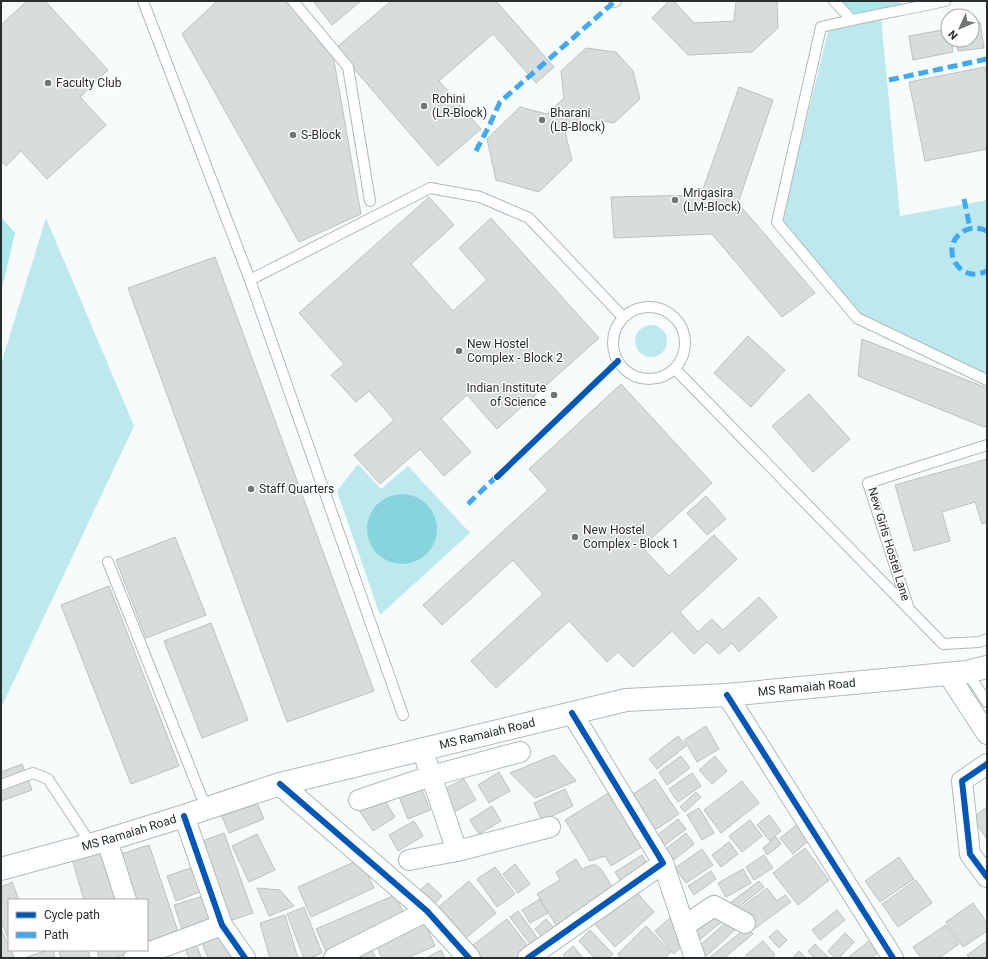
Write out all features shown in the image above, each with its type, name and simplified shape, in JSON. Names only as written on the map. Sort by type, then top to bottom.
[{"type":"main road","name":"MS Ramaiah Road","points":[[1,869],[99,842],[280,784],[626,700],[727,695],[967,671]]},
{"type":"main road","points":[[280,784],[427,910],[470,958]]},
{"type":"street","points":[[967,671],[987,734]]},
{"type":"street","points":[[727,695],[893,958]]},
{"type":"street","points":[[572,713],[664,863],[695,958]]},
{"type":"street","points":[[422,749],[457,851]]},
{"type":"street","points":[[359,800],[431,776],[520,752]]},
{"type":"street","points":[[987,764],[962,781],[970,854],[987,877]]},
{"type":"street","points":[[184,816],[222,925],[245,958]]},
{"type":"street","points":[[409,860],[457,851],[550,827]]},
{"type":"street","points":[[99,842],[126,899]]},
{"type":"street","points":[[528,958],[664,863]]},
{"type":"street","points":[[684,926],[714,906],[745,923]]},
{"type":"street","points":[[334,958],[427,910]]},
{"type":"street","points":[[140,955],[222,925]]},
{"type":"lane","points":[[143,1],[250,280],[403,715]]},
{"type":"lane","points":[[293,1],[348,67],[370,200]]},
{"type":"lane","points":[[834,1],[851,20]]},
{"type":"lane","points":[[945,1],[905,5],[821,27],[777,222],[857,318],[987,380]]},
{"type":"lane","points":[[250,280],[430,188],[480,197],[529,218],[623,317]]},
{"type":"lane","points":[[655,306],[666,310],[676,317],[686,338],[682,360],[675,369],[666,376],[655,379],[644,379],[634,376],[625,370],[618,361],[613,350],[613,338],[616,326],[623,317],[633,310],[655,306]]},
{"type":"lane","points":[[675,369],[943,644],[978,642],[987,639]]},
{"type":"lane","name":"New Girls Hostel Lane","points":[[909,609],[868,483],[987,445]]},
{"type":"lane","points":[[108,562],[206,808]]},
{"type":"lane","points":[[967,671],[987,702]]},
{"type":"lane","points":[[1,785],[33,773],[48,779],[99,842]]},
{"type":"shaded area","points":[[841,1],[901,1],[901,5],[853,14]]},
{"type":"shaded area","points":[[881,18],[900,216],[987,200],[987,374],[861,315],[781,222],[829,28]]},
{"type":"shaded area","points":[[1,217],[15,233],[1,292]]},
{"type":"shaded area","points":[[46,218],[134,426],[1,708],[1,364]]},
{"type":"shaded area","points":[[648,325],[654,325],[664,332],[667,341],[666,347],[660,354],[654,357],[648,357],[638,350],[635,344],[635,338],[642,328]]},
{"type":"shaded area","points":[[358,464],[381,489],[408,466],[470,533],[380,615],[337,491]]},
{"type":"shaded area","points":[[395,494],[409,494],[422,500],[431,509],[437,522],[435,542],[427,554],[409,564],[395,564],[382,558],[373,549],[367,536],[367,522],[373,509],[382,500]]},
{"type":"building","name":"Faculty Club","points":[[27,1],[45,1],[108,70],[80,97],[106,125],[47,179],[21,151],[6,166],[1,161],[1,25]]},
{"type":"building","name":"S-Block","points":[[217,1],[286,1],[333,55],[361,214],[299,242],[182,34]]},
{"type":"building","points":[[313,1],[361,1],[332,25]]},
{"type":"building","name":"Rohini (LR-Block)","points":[[391,1],[496,1],[554,67],[536,83],[493,34],[439,81],[481,129],[438,166],[336,48]]},
{"type":"building","points":[[669,1],[674,1],[694,23],[734,21],[736,1],[777,1],[778,28],[752,52],[688,55],[652,18]]},
{"type":"building","points":[[980,22],[984,48],[958,51],[957,48],[980,48]]},
{"type":"building","points":[[940,30],[940,48],[952,48],[953,52],[913,60],[909,36]]},
{"type":"building","name":"Bharani (LB-Block)","points":[[586,48],[616,52],[633,71],[640,99],[614,123],[582,117],[565,132],[572,160],[539,192],[496,180],[487,139],[520,107],[547,114],[564,98],[561,71]]},
{"type":"building","points":[[985,67],[987,79],[987,149],[925,161],[909,82]]},
{"type":"building","name":"Mrigasira (LM-Block)","points":[[739,87],[773,100],[738,203],[815,293],[782,317],[712,234],[614,238],[611,197],[701,195]]},
{"type":"building","name":"New Hostel Complex - Block 2","points":[[429,197],[454,225],[411,264],[453,311],[487,280],[459,248],[491,218],[599,338],[497,429],[467,395],[441,419],[471,452],[444,476],[420,449],[380,484],[354,455],[394,420],[369,391],[356,402],[331,375],[344,364],[299,313]]},
{"type":"building","name":"Staff Quarters","points":[[215,257],[374,691],[287,722],[128,288]]},
{"type":"building","points":[[748,336],[785,370],[751,407],[714,373]]},
{"type":"building","points":[[862,339],[987,388],[987,426],[984,427],[858,376]]},
{"type":"building","name":"New Hostel Complex - Block 1","points":[[621,384],[712,483],[642,547],[669,576],[714,535],[737,559],[680,612],[698,632],[712,619],[723,630],[759,597],[777,617],[739,652],[732,643],[719,654],[707,642],[694,654],[672,631],[633,667],[618,652],[607,662],[569,621],[496,688],[471,661],[543,594],[513,560],[442,625],[423,605],[548,490],[529,469]]},
{"type":"building","points":[[809,394],[850,439],[813,472],[772,426]]},
{"type":"building","points":[[987,459],[987,522],[982,524],[975,502],[942,512],[950,541],[914,551],[895,485]]},
{"type":"building","points":[[706,496],[726,519],[707,535],[687,513]]},
{"type":"building","points":[[175,537],[206,615],[146,638],[116,560]]},
{"type":"building","points":[[109,586],[179,766],[131,784],[61,605]]},
{"type":"building","points":[[211,623],[248,720],[202,738],[164,641]]},
{"type":"building","points":[[706,726],[719,749],[697,762],[684,740]]},
{"type":"building","points":[[678,736],[686,746],[657,769],[649,759]]},
{"type":"building","points":[[554,755],[576,781],[535,798],[510,773]]},
{"type":"building","points":[[681,756],[690,768],[667,785],[659,772]]},
{"type":"building","points":[[715,756],[727,771],[712,784],[699,770]]},
{"type":"building","points":[[22,764],[32,790],[1,801],[1,772]]},
{"type":"building","points":[[499,772],[510,791],[489,803],[478,785]]},
{"type":"building","points":[[692,773],[701,786],[678,802],[669,789]]},
{"type":"building","points":[[464,779],[476,800],[452,813],[440,791]]},
{"type":"building","points":[[655,779],[679,814],[652,832],[629,797]]},
{"type":"building","points":[[742,781],[759,803],[721,833],[704,810]]},
{"type":"building","points":[[420,785],[430,810],[408,819],[398,794]]},
{"type":"building","points":[[565,789],[573,806],[542,821],[534,803]]},
{"type":"building","points":[[615,789],[648,843],[611,866],[605,856],[590,861],[565,820]]},
{"type":"building","points":[[696,792],[701,797],[685,812],[680,807]]},
{"type":"building","points":[[382,796],[395,817],[373,831],[359,810]]},
{"type":"building","points":[[255,798],[264,819],[229,833],[220,812]]},
{"type":"building","points":[[492,806],[501,821],[479,834],[470,820]]},
{"type":"building","points":[[987,807],[987,839],[972,818]]},
{"type":"building","points":[[699,808],[714,833],[702,840],[687,815]]},
{"type":"building","points":[[769,815],[781,831],[770,841],[757,825]]},
{"type":"building","points":[[678,819],[686,829],[658,850],[651,840]]},
{"type":"building","points":[[750,820],[762,836],[742,852],[729,836]]},
{"type":"building","points":[[414,821],[423,836],[398,851],[389,835]]},
{"type":"building","points":[[800,822],[813,837],[793,854],[780,838]]},
{"type":"building","points":[[224,833],[253,913],[226,922],[197,843]]},
{"type":"building","points":[[686,833],[694,844],[669,864],[661,853]]},
{"type":"building","points":[[257,834],[275,870],[249,882],[232,846]]},
{"type":"building","points":[[776,837],[781,844],[767,855],[763,848]]},
{"type":"building","points":[[729,842],[738,854],[721,867],[712,855]]},
{"type":"building","points":[[149,845],[178,932],[148,942],[148,899],[129,899],[115,856]]},
{"type":"building","points":[[805,848],[829,880],[798,905],[773,873]]},
{"type":"building","points":[[702,849],[713,865],[686,883],[675,868]]},
{"type":"building","points":[[102,850],[117,899],[84,899],[72,859]]},
{"type":"building","points":[[642,855],[651,870],[624,887],[615,872]]},
{"type":"building","points":[[764,855],[773,868],[754,880],[746,867]]},
{"type":"building","points":[[899,857],[914,879],[880,902],[865,881]]},
{"type":"building","points":[[361,859],[374,888],[311,917],[298,887]]},
{"type":"building","points":[[576,859],[582,869],[596,865],[601,869],[616,893],[557,927],[537,894],[560,880],[556,872]]},
{"type":"building","points":[[515,864],[530,884],[518,893],[503,874]]},
{"type":"building","points":[[196,866],[205,890],[176,901],[167,876]]},
{"type":"building","points":[[495,867],[515,894],[497,907],[477,879]]},
{"type":"building","points":[[743,869],[751,883],[726,897],[718,883]]},
{"type":"building","points":[[711,871],[716,879],[694,895],[688,886]]},
{"type":"building","points":[[916,880],[932,903],[898,927],[882,904]]},
{"type":"building","points":[[469,881],[496,913],[462,941],[435,910]]},
{"type":"building","points":[[759,881],[764,887],[735,910],[730,903]]},
{"type":"building","points":[[12,882],[19,899],[8,899],[8,938],[1,922],[1,887]]},
{"type":"building","points":[[428,883],[442,896],[431,908],[416,894]]},
{"type":"building","points":[[632,887],[654,912],[615,947],[592,921]]},
{"type":"building","points":[[257,888],[280,890],[294,906],[269,916]]},
{"type":"building","points":[[767,888],[777,901],[785,895],[791,902],[754,929],[739,909]]},
{"type":"building","points":[[206,895],[215,923],[183,932],[174,905]]},
{"type":"building","points":[[395,895],[406,918],[327,953],[316,929]]},
{"type":"building","points":[[540,899],[548,913],[530,923],[522,910]]},
{"type":"building","points":[[973,903],[987,923],[987,931],[963,947],[946,922]]},
{"type":"building","points":[[304,907],[322,953],[310,958],[304,958],[287,914]]},
{"type":"building","points":[[837,910],[845,920],[820,940],[812,930]]},
{"type":"building","points":[[518,911],[538,939],[530,944],[510,917]]},
{"type":"building","points":[[717,912],[724,920],[698,941],[691,930]]},
{"type":"building","points":[[285,915],[298,958],[270,958],[260,923]]},
{"type":"building","points":[[670,918],[689,940],[674,954],[655,931]]},
{"type":"building","points":[[507,919],[531,950],[520,958],[483,958],[473,945]]},
{"type":"building","points":[[546,919],[554,928],[543,938],[535,929]]},
{"type":"building","points":[[424,920],[435,946],[407,958],[382,958],[374,941]]},
{"type":"building","points":[[727,921],[735,930],[704,958],[693,952]]},
{"type":"building","points":[[946,925],[959,944],[939,958],[921,958],[913,947]]},
{"type":"building","points":[[646,926],[671,952],[665,958],[621,958],[618,954]]},
{"type":"building","points":[[747,927],[753,934],[724,958],[709,958]]},
{"type":"building","points":[[1,929],[8,944],[8,951],[11,951],[14,957],[1,958]]},
{"type":"building","points":[[590,930],[613,954],[609,958],[594,958],[579,941]]},
{"type":"building","points":[[777,930],[787,940],[779,948],[769,937]]},
{"type":"building","points":[[223,931],[234,958],[208,958],[201,940]]},
{"type":"building","points":[[845,933],[854,942],[839,958],[835,958],[828,951]]},
{"type":"building","points":[[870,940],[879,952],[871,958],[849,957]]},
{"type":"building","points":[[763,941],[775,955],[772,958],[748,958],[746,955]]},
{"type":"building","points":[[987,941],[987,958],[969,958],[967,955]]},
{"type":"building","points":[[815,944],[829,958],[814,958],[808,951]]},
{"type":"building","points":[[196,945],[202,958],[189,958],[185,949]]},
{"type":"building","points":[[370,946],[376,958],[345,958]]},
{"type":"building","points":[[573,946],[583,958],[566,958],[563,955]]},
{"type":"building","points":[[441,950],[445,958],[426,958]]},
{"type":"building","points":[[45,951],[53,951],[55,958],[24,958]]},
{"type":"building","points":[[59,951],[88,951],[90,958],[61,958]]},
{"type":"building","points":[[97,951],[136,952],[114,958],[99,958]]},
{"type":"building","points":[[799,951],[806,958],[796,958],[794,956]]},
{"type":"marked path","points":[[476,151],[500,102],[614,2]]},
{"type":"marked path","points":[[889,80],[987,59]]},
{"type":"marked path","points":[[964,199],[970,228]]},
{"type":"marked path","points":[[987,231],[976,228],[966,230],[957,236],[953,244],[952,253],[954,261],[967,273],[976,274],[987,271]]},
{"type":"marked path","points":[[468,504],[499,474]]},
{"type":"cycle path","points":[[497,477],[618,361]]},
{"type":"cycle path","points":[[727,695],[893,958]]},
{"type":"cycle path","points":[[528,958],[663,863],[572,713]]},
{"type":"cycle path","points":[[987,764],[962,781],[970,854],[987,877]]},
{"type":"cycle path","points":[[280,784],[427,911],[469,958]]},
{"type":"cycle path","points":[[184,816],[222,925],[245,958]]},
{"type":"place","name":"Faculty Club","points":[[48,83]]},
{"type":"place","name":"Rohini (LR-Block)","points":[[424,106]]},
{"type":"place","name":"Bharani (LB-Block)","points":[[542,120]]},
{"type":"place","name":"S-Block","points":[[293,135]]},
{"type":"place","name":"Mrigasira (LM-Block)","points":[[675,200]]},
{"type":"place","name":"New Hostel Complex - Block 2","points":[[459,351]]},
{"type":"place","name":"Indian Institute of Science","points":[[554,395]]},
{"type":"place","name":"Staff Quarters","points":[[251,489]]},
{"type":"place","name":"New Hostel Complex - Block 1","points":[[575,537]]}]
